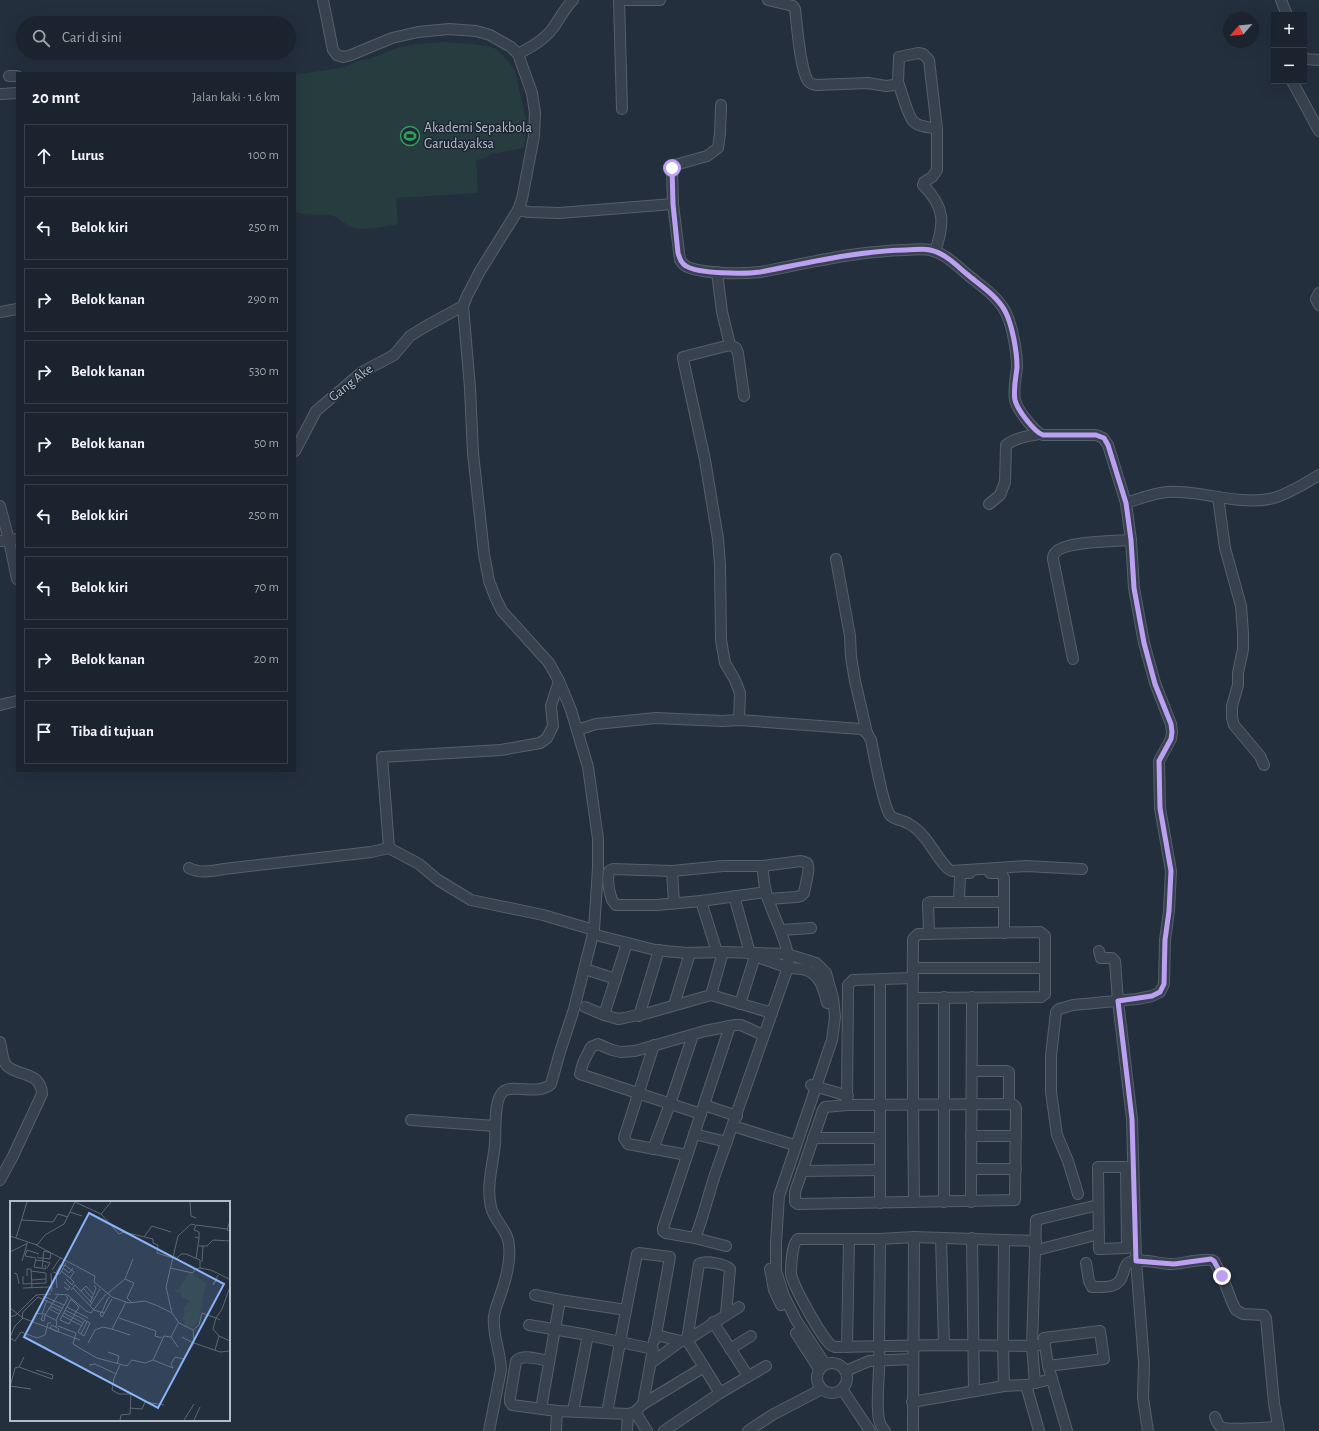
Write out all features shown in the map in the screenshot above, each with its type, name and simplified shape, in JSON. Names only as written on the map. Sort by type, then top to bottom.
[{"type":"street","points":[[323,0],[332,50],[337,56],[351,55],[392,38],[418,32],[449,29],[476,31],[490,35],[511,47],[518,54],[532,93],[535,113],[534,136],[518,210],[480,271],[466,296],[463,306],[470,388],[473,453],[484,554],[489,581],[502,611],[549,663],[560,681],[588,766],[598,839],[597,933],[551,1084],[543,1090],[510,1089],[504,1091],[500,1096],[496,1111],[490,1200],[494,1216],[507,1235],[509,1245],[509,1261],[494,1314],[494,1331],[501,1362],[501,1370],[489,1431]]},
{"type":"street","points":[[518,54],[531,47],[547,35],[568,4],[573,0]]},
{"type":"street","points":[[619,0],[622,109]]},
{"type":"street","points":[[623,0],[660,0]]},
{"type":"street","points":[[768,0],[793,6],[795,9],[804,69],[811,84],[868,83],[886,86],[894,85],[898,82]]},
{"type":"street","points":[[1281,0],[1286,12]]},
{"type":"street","points":[[935,252],[939,242],[942,220],[941,210],[923,185],[924,182],[932,178],[937,170],[937,129],[933,84],[929,60],[923,54],[918,53],[899,57],[898,82],[912,121],[937,129]]},
{"type":"street","points":[[1307,58],[1319,60]]},
{"type":"street","points":[[1294,84],[1311,119],[1319,131]]},
{"type":"street","points":[[0,94],[16,93]]},
{"type":"street","points":[[721,105],[718,148],[707,156],[675,165],[672,168],[673,204],[680,260],[685,266],[717,272],[744,274],[852,255],[888,251],[930,250],[935,252],[964,271],[998,301],[1004,310],[1008,318],[1015,347],[1017,366],[1016,402],[1030,424],[1040,434]]},
{"type":"street","points":[[518,210],[559,213],[673,204]]},
{"type":"street","points":[[717,272],[722,312],[730,345]]},
{"type":"street","points":[[1319,293],[1316,299],[1319,304]]},
{"type":"street","name":"Gang Ake","points":[[296,449],[316,412],[362,372],[394,355],[410,336],[463,306]]},
{"type":"street","points":[[0,312],[16,309]]},
{"type":"street","points":[[739,720],[740,693],[726,663],[721,640],[720,565],[718,539],[706,460],[682,359],[683,357],[730,345],[736,348],[744,396]]},
{"type":"street","points":[[989,504],[1000,495],[1005,482],[1006,445],[1010,442],[1040,434],[1047,436],[1088,434],[1104,438],[1111,453],[1126,503],[1131,538],[1134,588],[1144,643],[1153,677],[1171,724],[1171,739],[1159,761],[1160,808],[1172,882],[1165,940],[1163,988],[1160,992],[1152,996],[1073,1005],[1058,1009],[1055,1014],[1051,1056],[1051,1092],[1058,1134],[1078,1194]]},
{"type":"street","points":[[1126,503],[1154,494],[1167,492],[1267,500],[1281,495],[1319,475]]},
{"type":"street","points":[[1218,497],[1226,548],[1241,606],[1243,633],[1243,649],[1238,673],[1238,685],[1232,706],[1232,718],[1234,725],[1260,756],[1264,765]]},
{"type":"street","points":[[0,506],[16,575]]},
{"type":"street","points":[[1073,659],[1053,559],[1054,555],[1058,550],[1084,543],[1131,538]]},
{"type":"street","points":[[836,559],[850,636],[851,657],[855,682],[889,814],[892,817],[909,823],[920,833],[936,852],[945,866],[952,871],[1026,866],[1082,870]]},
{"type":"street","points":[[389,848],[382,757],[502,750],[540,743],[546,738],[553,726],[551,706],[560,681]]},
{"type":"street","points":[[0,705],[16,701]]},
{"type":"street","points":[[577,730],[596,724],[656,718],[722,721],[739,720],[861,729],[868,733]]},
{"type":"street","points":[[190,868],[199,871],[214,871],[371,852],[389,848],[419,864],[438,880],[470,900],[549,917],[628,943],[659,950],[690,953],[720,952],[787,954],[820,966],[826,973],[832,993],[835,1029],[779,1178],[771,1208],[769,1239],[770,1272],[774,1290],[794,1330],[822,1366]]},
{"type":"street","points":[[801,861],[808,863],[809,870],[806,877],[804,893],[801,896],[734,896],[701,901],[616,905],[612,900],[608,878],[609,871],[613,869],[672,871],[723,866],[762,866],[801,861]]},
{"type":"street","points":[[695,1238],[763,1034],[788,967],[787,954],[780,930],[767,896],[762,866]]},
{"type":"street","points":[[672,871],[674,903]]},
{"type":"street","points":[[959,901],[961,874],[1001,873],[1004,878],[1004,933]]},
{"type":"street","points":[[734,896],[753,954],[740,1004]]},
{"type":"street","points":[[701,901],[720,952],[711,995]]},
{"type":"street","points":[[929,934],[928,904],[930,902],[1004,902]]},
{"type":"street","points":[[780,930],[811,928]]},
{"type":"street","points":[[913,998],[1041,997],[1045,994],[1045,936],[1040,932],[918,934],[913,939],[913,968],[913,978],[913,998],[913,1104],[914,1202]]},
{"type":"street","points":[[604,1015],[628,943]]},
{"type":"street","points":[[639,1016],[659,950]]},
{"type":"street","points":[[1099,950],[1101,958],[1112,958],[1115,961],[1118,1001],[1132,1119],[1136,1261],[1144,1362],[1143,1398],[1148,1431]]},
{"type":"street","points":[[674,1005],[690,953]]},
{"type":"street","points":[[753,954],[788,967],[813,973],[818,977],[826,997],[829,1014],[828,1030],[814,1086],[779,1196],[776,1250],[776,1271],[784,1296],[822,1366]]},
{"type":"street","points":[[913,968],[1045,968]]},
{"type":"street","points":[[591,971],[616,979]]},
{"type":"street","points":[[848,1100],[848,985],[853,980],[913,978]]},
{"type":"street","points":[[880,979],[880,1203]]},
{"type":"street","points":[[585,1007],[618,1019],[639,1016],[711,995],[772,1013]]},
{"type":"street","points":[[944,998],[944,1202]]},
{"type":"street","points":[[971,1202],[972,998]]},
{"type":"street","points":[[763,1034],[741,1025],[730,1026],[634,1051],[621,1052],[598,1044],[594,1045],[588,1051],[580,1074],[639,1092],[670,1104],[703,1109],[791,1144]]},
{"type":"street","points":[[726,1246],[695,1238],[666,1233],[663,1231],[663,1228],[730,1026]]},
{"type":"street","points":[[653,1149],[693,1035]]},
{"type":"street","points":[[0,1042],[5,1062],[8,1067],[34,1078],[42,1091],[42,1096],[37,1107],[0,1180]]},
{"type":"street","points":[[654,1045],[624,1138],[628,1144],[687,1155]]},
{"type":"street","points":[[972,1071],[1009,1072],[1009,1104]]},
{"type":"street","points":[[814,1086],[848,1100],[880,1104],[1012,1104],[1016,1109],[1015,1200],[798,1204],[794,1199],[795,1192],[823,1110],[828,1106],[848,1100]]},
{"type":"street","points":[[411,1120],[495,1126]]},
{"type":"street","points":[[694,1134],[727,1142]]},
{"type":"street","points":[[971,1136],[1016,1136]]},
{"type":"street","points":[[813,1138],[880,1138]]},
{"type":"street","points":[[1098,1167],[1126,1167],[1127,1248],[1099,1249],[1099,1234],[1098,1167]]},
{"type":"street","points":[[971,1169],[1016,1169]]},
{"type":"street","points":[[802,1171],[880,1170]]},
{"type":"street","points":[[1039,1431],[1031,1384],[1038,1245],[1036,1220],[1098,1206]]},
{"type":"street","points":[[1045,1344],[1032,1346],[944,1345],[835,1347],[827,1341],[803,1300],[792,1274],[793,1245],[798,1239],[880,1239],[914,1237],[1004,1240],[1038,1245],[1099,1234]]},
{"type":"street","points":[[913,1431],[914,1237]]},
{"type":"street","points":[[941,1238],[944,1345]]},
{"type":"street","points":[[972,1238],[974,1391]]},
{"type":"street","points":[[847,1347],[849,1239]]},
{"type":"street","points":[[880,1239],[880,1360],[878,1405],[879,1420],[885,1431]]},
{"type":"street","points":[[1004,1240],[1004,1386]]},
{"type":"street","points":[[607,1413],[637,1254],[639,1253],[670,1257],[643,1404]]},
{"type":"street","points":[[1086,1263],[1091,1285],[1092,1287],[1096,1287],[1117,1285],[1122,1280],[1128,1263],[1136,1261],[1174,1264],[1211,1259],[1218,1267],[1236,1310],[1243,1314],[1264,1315],[1267,1321],[1266,1326],[1278,1429],[1224,1428],[1219,1425],[1214,1417]]},
{"type":"street","points":[[684,1340],[699,1264],[701,1262],[727,1266],[730,1269],[726,1314]]},
{"type":"street","points":[[535,1295],[626,1310]]},
{"type":"street","points":[[541,1409],[560,1300]]},
{"type":"street","points":[[651,1363],[684,1340],[739,1307]]},
{"type":"street","points":[[713,1322],[748,1376]]},
{"type":"street","points":[[529,1325],[588,1335],[653,1349]]},
{"type":"street","points":[[1048,1366],[1104,1358],[1100,1331],[1044,1338],[1048,1366],[1067,1431]]},
{"type":"street","points":[[573,1411],[588,1335]]},
{"type":"street","points":[[656,1335],[684,1340],[704,1367],[720,1393]]},
{"type":"street","points":[[730,1349],[751,1336]]},
{"type":"street","points":[[549,1361],[524,1357],[519,1358],[516,1361],[511,1390],[510,1402],[512,1405],[557,1411],[631,1413],[643,1404],[704,1367]]},
{"type":"street","points":[[846,1371],[869,1361],[913,1359]]},
{"type":"street","points":[[834,1362],[843,1367],[846,1371],[847,1380],[840,1390],[829,1393],[822,1389],[817,1379],[817,1374],[822,1366],[834,1362]]},
{"type":"street","points":[[664,1431],[720,1393],[766,1366]]},
{"type":"street","points":[[912,1402],[1004,1386],[1031,1384],[1052,1379]]},
{"type":"street","points":[[748,1431],[772,1415],[822,1389]]},
{"type":"street","points":[[840,1390],[864,1431]]},
{"type":"street","points":[[840,1390],[870,1431]]},
{"type":"street","points":[[556,1431],[557,1411]]},
{"type":"street","points":[[627,1431],[631,1413]]},
{"type":"street","points":[[631,1413],[647,1431]]},
{"type":"green space","name":"Akademi Sepakbola Garudayaksa","points":[[444,42],[473,44],[496,49],[509,62],[515,71],[527,124],[524,148],[491,154],[486,158],[476,160],[478,193],[396,198],[398,224],[362,229],[351,227],[338,218],[332,216],[296,212],[296,75],[345,67],[360,60],[369,59],[397,48],[418,44]]},
{"type":"place","name":"Akademi Sepakbola Garudayaksa","points":[[410,136]]},
{"type":"route","points":[[672,168],[673,204],[678,253],[680,260],[685,266],[717,272],[744,274],[852,255],[888,251],[930,250],[937,252],[964,271],[998,301],[1004,310],[1008,318],[1015,347],[1017,366],[1015,379],[1016,402],[1030,424],[1043,435],[1096,435],[1104,438],[1108,445],[1126,503],[1131,540],[1134,588],[1144,643],[1155,684],[1171,724],[1172,732],[1171,739],[1159,761],[1160,808],[1172,882],[1165,940],[1164,984],[1160,992],[1152,996],[1118,1001],[1132,1119],[1136,1261],[1174,1264],[1211,1259],[1218,1267],[1222,1276]]}]
